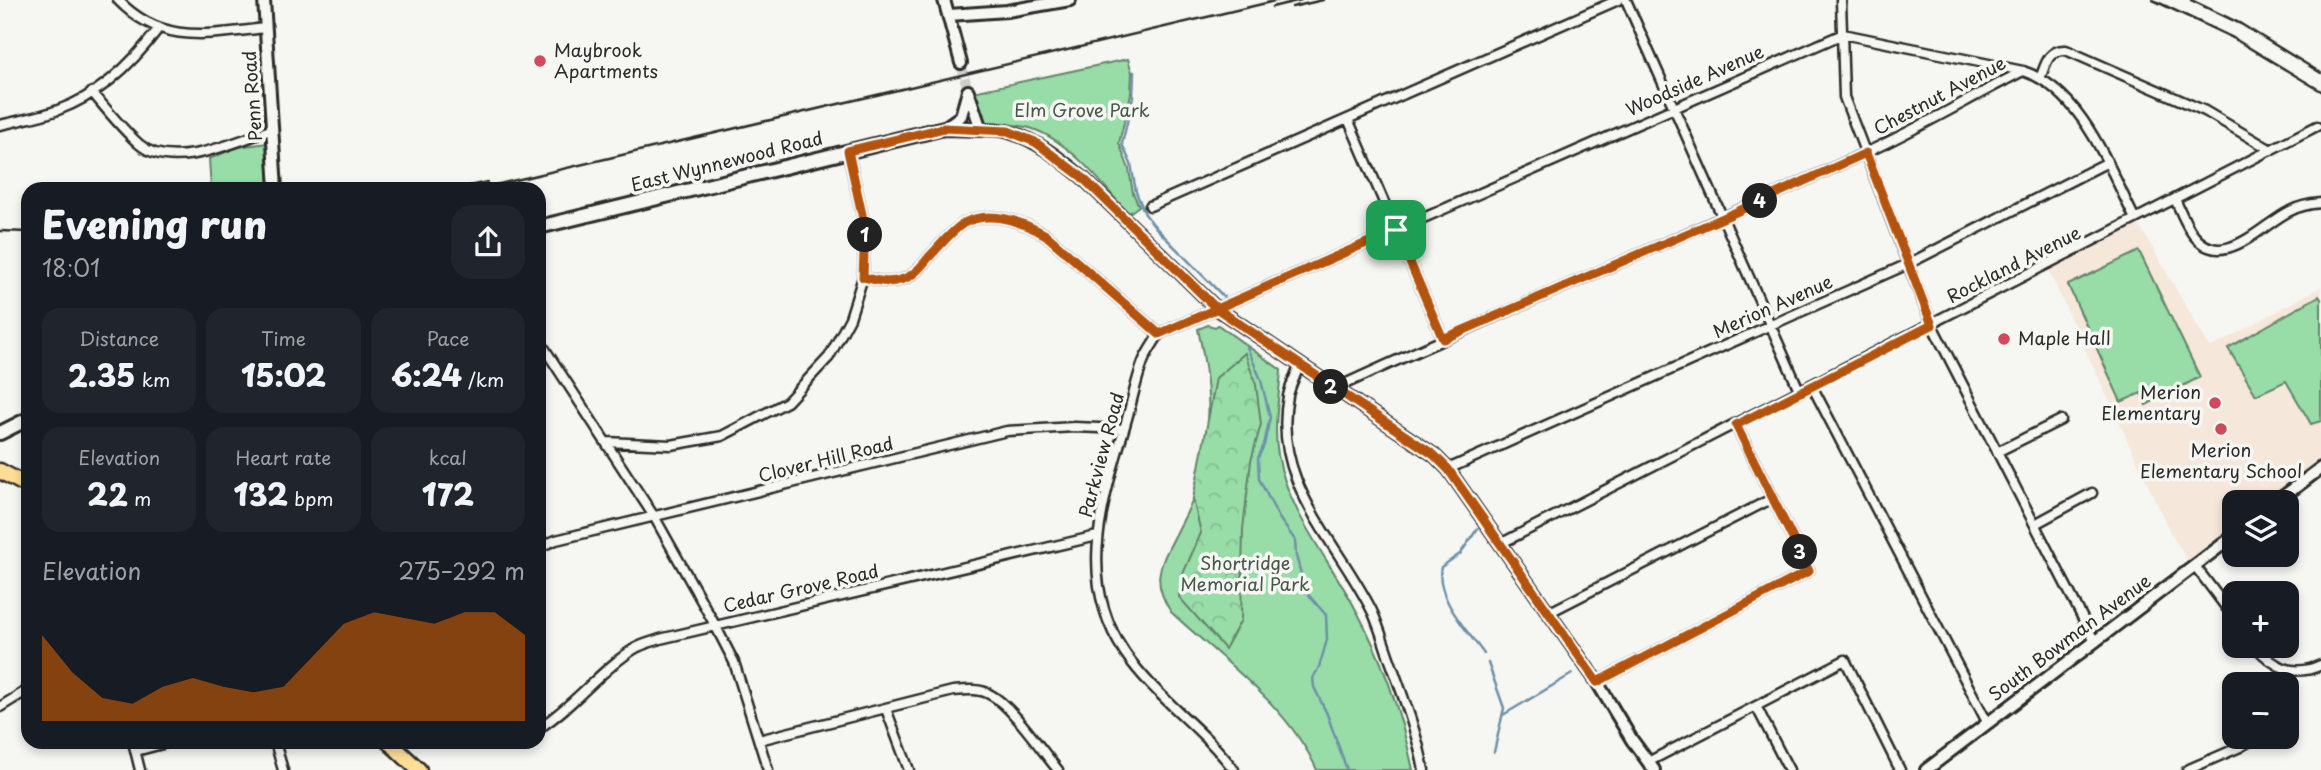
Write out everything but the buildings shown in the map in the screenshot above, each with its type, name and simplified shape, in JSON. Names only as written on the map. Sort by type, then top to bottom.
[{"type":"highway","points":[[0,471],[21,482]]},
{"type":"highway","points":[[396,749],[419,770]]},
{"type":"main road","name":"East Wynnewood Road","points":[[546,224],[944,128],[981,130]]},
{"type":"main road","points":[[0,433],[21,422]]},
{"type":"street","points":[[118,0],[138,18],[158,29],[180,35],[266,28]]},
{"type":"street","name":"Penn Road","points":[[264,0],[276,182]]},
{"type":"street","points":[[944,0],[961,63]]},
{"type":"street","points":[[949,15],[1007,10],[1070,0]]},
{"type":"street","points":[[1150,206],[1618,0]]},
{"type":"street","points":[[1626,0],[1800,392]]},
{"type":"street","points":[[1841,0],[1844,97],[1932,325],[2095,642]]},
{"type":"street","points":[[0,125],[59,110],[92,93],[142,52],[158,29]]},
{"type":"street","points":[[1843,34],[2041,76],[2073,104],[2135,219]]},
{"type":"street","name":"Woodside Avenue","points":[[1216,308],[1843,34]]},
{"type":"street","points":[[2041,76],[2052,53],[2062,50],[2073,52],[2206,111],[2271,150]]},
{"type":"street","name":"Chestnut Avenue","points":[[1334,389],[1866,153],[2023,71]]},
{"type":"street","points":[[944,128],[961,116],[968,91],[981,130]]},
{"type":"street","points":[[92,93],[141,146],[167,156],[183,156],[209,150],[273,129]]},
{"type":"street","points":[[1348,119],[1443,339]]},
{"type":"street","name":"Rockland Avenue","points":[[1500,544],[2317,126]]},
{"type":"street","name":"East Wynnewood Road","points":[[981,130],[1008,131],[1035,142],[1057,157],[1082,177],[1216,308],[1434,455],[1448,469],[1597,682],[1651,766]]},
{"type":"street","points":[[606,442],[671,445],[722,436],[787,402],[829,357],[850,318],[863,277],[865,228],[848,151]]},
{"type":"street","name":"Merion Avenue","points":[[1448,469],[1908,264],[2106,163]]},
{"type":"street","points":[[2175,199],[2197,239],[2208,246],[2221,249],[2239,245],[2297,207],[2321,203]]},
{"type":"street","points":[[863,277],[885,282],[901,280],[915,273],[948,236],[964,223],[986,216],[1028,224],[1046,235],[1159,334],[1216,308]]},
{"type":"street","name":"Parkview Road","points":[[1159,334],[1144,361],[1103,500],[1097,536],[1099,593],[1111,628],[1124,652],[1146,680],[1206,738],[1234,770]]},
{"type":"street","points":[[546,351],[655,518],[715,625],[734,662],[768,770]]},
{"type":"street","points":[[1299,366],[1289,394],[1285,425],[1293,474],[1319,526],[1347,568],[1373,615],[1409,713],[1424,770]]},
{"type":"street","points":[[1812,386],[1987,722]]},
{"type":"street","points":[[1997,452],[2061,420]]},
{"type":"street","points":[[1597,682],[1809,571],[1736,425]]},
{"type":"street","name":"Clover Hill Road","points":[[546,544],[1007,431],[1065,427],[1124,429]]},
{"type":"street","points":[[2292,490],[2321,468]]},
{"type":"street","points":[[2035,524],[2092,493]]},
{"type":"street","points":[[1548,613],[1773,498]]},
{"type":"street","name":"Cedar Grove Road","points":[[546,724],[637,647],[715,625],[1097,536]]},
{"type":"street","name":"South Bowman Avenue","points":[[1926,770],[1941,765],[1987,722],[2222,544]]},
{"type":"street","points":[[2195,566],[2222,602]]},
{"type":"street","points":[[2267,658],[2286,670],[2304,671],[2321,665]]},
{"type":"street","points":[[1651,766],[1756,706],[1845,660],[1900,770]]},
{"type":"street","points":[[759,740],[953,691],[973,690],[991,694],[1006,708],[1058,770]]},
{"type":"street","points":[[0,706],[21,697]]},
{"type":"street","points":[[1756,706],[1789,770]]},
{"type":"street","points":[[887,709],[909,770]]},
{"type":"street","points":[[135,749],[140,770]]},
{"type":"street","points":[[277,749],[283,770]]},
{"type":"street","points":[[2188,770],[2235,749]]},
{"type":"shaded area","name":"Merion Elementary","points":[[2138,223],[2210,348],[2321,287],[2321,465],[2287,490],[2222,490],[2222,538],[2189,562],[2171,534],[2048,269]]},
{"type":"green space","name":"Elm Grove Park","points":[[1128,59],[1132,72],[1131,94],[1119,143],[1139,206],[1128,214],[1084,164],[1058,142],[1030,128],[981,121],[973,92]]},
{"type":"green space","points":[[268,143],[270,182],[211,182],[209,159],[238,147]]},
{"type":"green space","points":[[2139,251],[2200,377],[2146,405],[2141,393],[2121,402],[2068,285]]},
{"type":"green space","points":[[2319,296],[2321,421],[2311,424],[2286,381],[2256,395],[2228,348]]},
{"type":"green space","name":"Shortridge Memorial Park","points":[[1218,325],[1281,370],[1276,434],[1283,476],[1300,516],[1345,590],[1374,647],[1397,707],[1413,770],[1317,770],[1289,725],[1272,704],[1171,612],[1164,600],[1160,589],[1160,569],[1194,497],[1204,458],[1208,403],[1198,329]]},
{"type":"green space","points":[[1245,353],[1256,385],[1261,424],[1251,461],[1243,529],[1241,620],[1225,649],[1179,597],[1182,576],[1201,533],[1193,499],[1216,378]]},
{"type":"waterway","points":[[1134,72],[1133,97],[1122,144],[1131,164],[1136,192],[1145,214],[1157,229],[1224,297]]},
{"type":"waterway","points":[[1247,347],[1261,380],[1270,417],[1264,445],[1258,458],[1259,479],[1279,518],[1295,540],[1296,556],[1306,592],[1326,615],[1327,640],[1313,678],[1314,687],[1327,714],[1347,770]]},
{"type":"waterway","points":[[1478,528],[1460,554],[1441,567],[1440,579],[1454,614],[1484,654]]},
{"type":"waterway","points":[[1488,663],[1504,708],[1494,752]]},
{"type":"waterway","points":[[1503,715],[1572,674]]},
{"type":"tunnel","points":[[961,63],[968,91]]},
{"type":"railway","points":[[508,182],[1279,0]]},
{"type":"railway","points":[[1272,7],[1301,0]]},
{"type":"railway","points":[[1292,7],[1323,0]]},
{"type":"railway","points":[[2153,0],[2233,38],[2321,91]]},
{"type":"railway","points":[[2191,0],[2241,24],[2321,73]]},
{"type":"railway","points":[[0,231],[21,232]]},
{"type":"place","name":"Maybrook Apartments","points":[[540,61]]},
{"type":"place","name":"Maple Hall","points":[[2004,339]]},
{"type":"place","name":"Merion Elementary","points":[[2215,403]]},
{"type":"place","name":"Merion Elementary School","points":[[2221,429]]},
{"type":"route","points":[[1396,230],[1216,308],[1159,334],[1046,235],[1028,224],[1004,218],[986,216],[964,223],[948,236],[915,273],[901,280],[885,282],[863,277],[865,228],[848,151],[944,128],[1008,131],[1035,142],[1057,157],[1082,177],[1216,308],[1434,455],[1448,469],[1597,682],[1809,571],[1736,425],[1932,325],[1866,153],[1443,339],[1396,230]]}]
